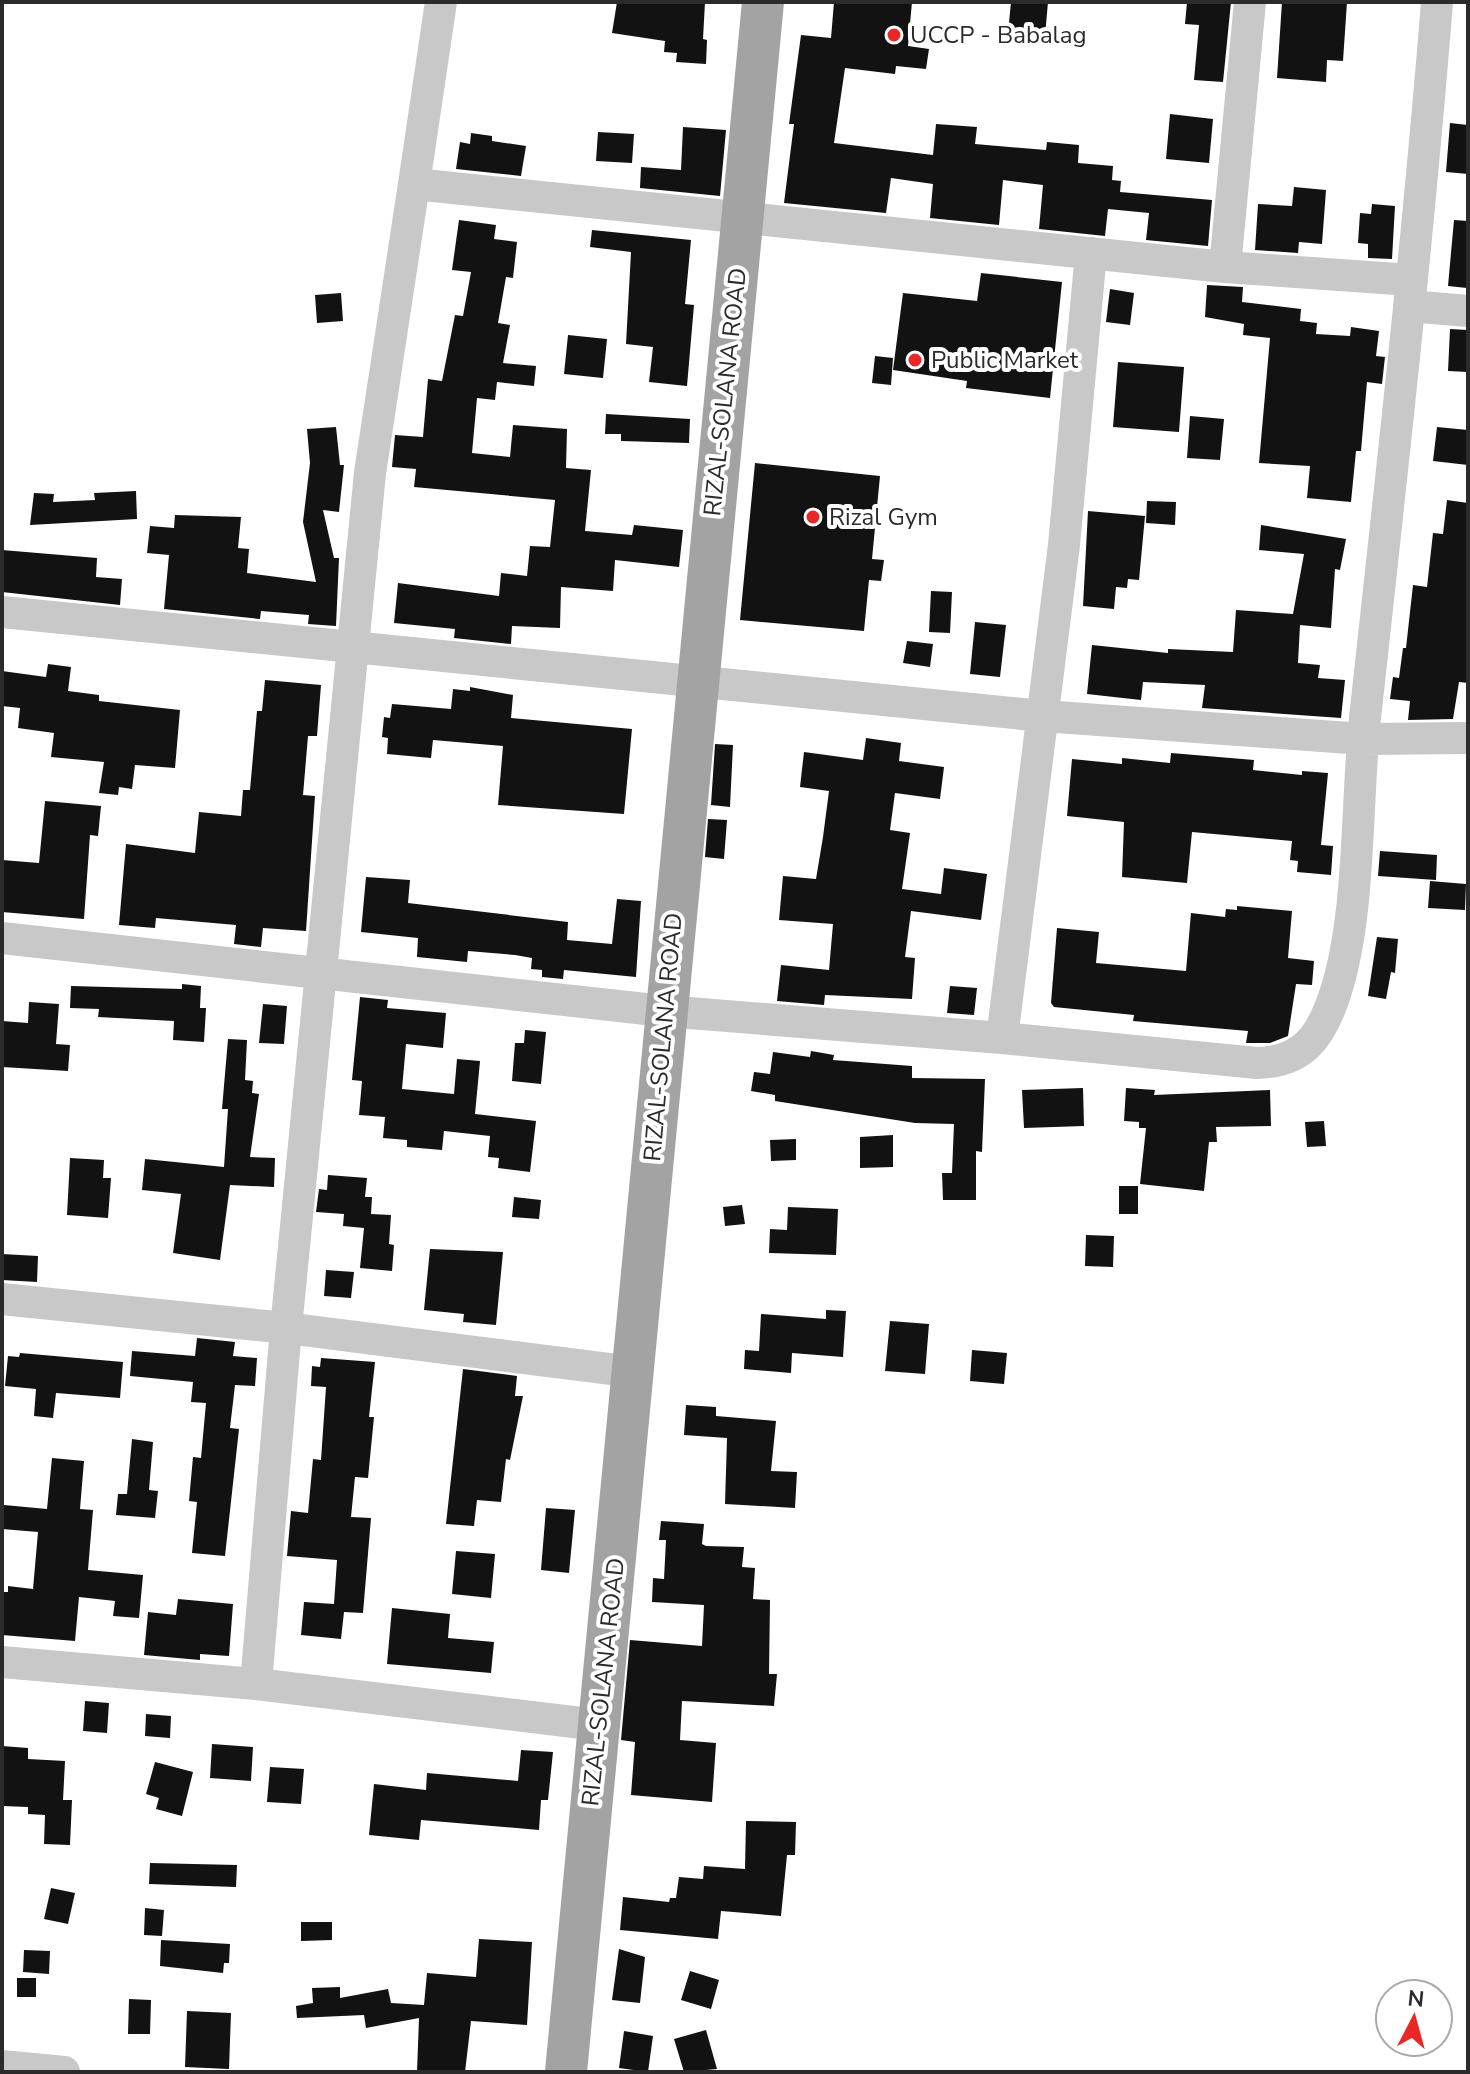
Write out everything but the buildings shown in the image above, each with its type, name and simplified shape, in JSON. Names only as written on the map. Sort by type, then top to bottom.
[{"type":"main road","name":"RIZAL-SOLANA ROAD","points":[[566,2072],[634,1372],[664,1011],[763,2]]},
{"type":"street","points":[[256,1684],[286,1328],[370,473],[441,2]]},
{"type":"street","points":[[1225,267],[1250,2]]},
{"type":"street","points":[[2,938],[664,1011],[1002,1038],[1257,1063],[1291,1059],[1304,1049],[1325,1018],[1341,970],[1351,908],[1363,739],[1437,2]]},
{"type":"street","points":[[414,184],[1225,267],[1410,293],[1468,311]]},
{"type":"street","points":[[1002,1038],[1064,545],[1091,253]]},
{"type":"street","points":[[2,612],[1043,716],[1363,739],[1468,738]]},
{"type":"street","points":[[2,1299],[286,1328],[634,1372]]},
{"type":"street","points":[[2,1662],[256,1684],[598,1725]]},
{"type":"street","points":[[2,2066],[64,2072]]},
{"type":"place","name":"UCCP - Babalag","points":[[894,35]]},
{"type":"place","name":"Public Market","points":[[915,360]]},
{"type":"place","name":"Rizal Gym","points":[[813,517]]}]
